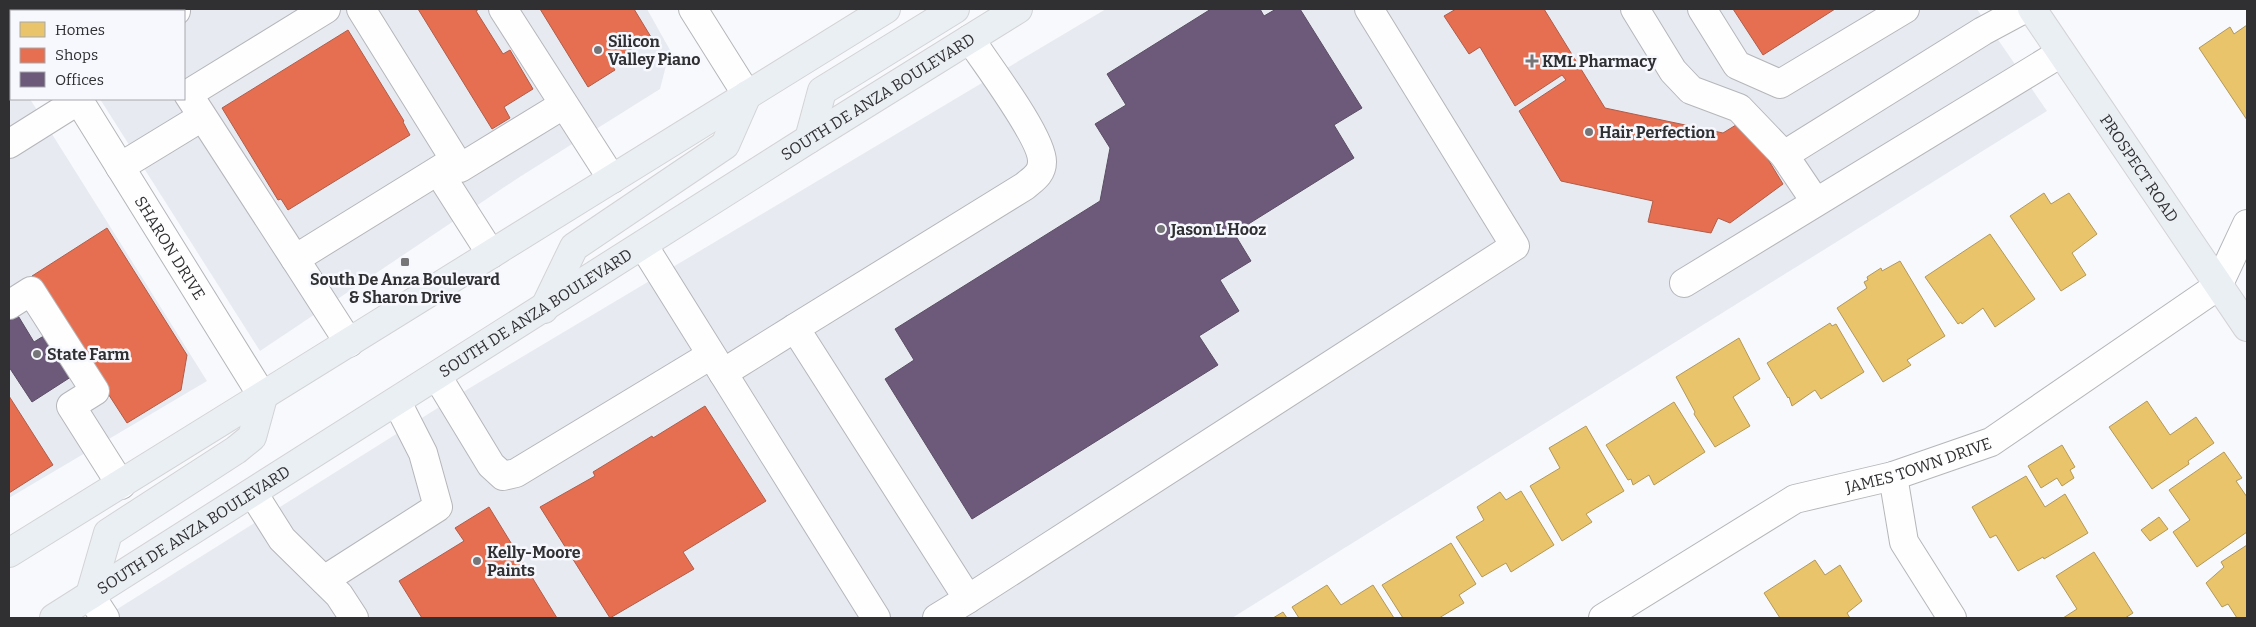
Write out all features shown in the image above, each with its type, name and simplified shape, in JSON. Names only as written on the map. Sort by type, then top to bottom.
[{"type":"main road","points":[[9,554],[263,398],[886,9]]},
{"type":"main road","points":[[809,139],[822,92],[955,9]]},
{"type":"main road","name":"SOUTH DE ANZA BOULEVARD","points":[[54,618],[809,139],[1018,9]]},
{"type":"main road","name":"PROSPECT ROAD","points":[[2032,9],[2247,328]]},
{"type":"main road","points":[[544,308],[574,247],[725,145],[747,95]]},
{"type":"main road","points":[[90,595],[108,533],[236,450],[252,437],[263,398]]},
{"type":"street","points":[[24,10],[28,9]]},
{"type":"street","points":[[326,9],[188,94],[349,343]]},
{"type":"street","points":[[362,9],[447,165],[491,254]]},
{"type":"street","points":[[693,9],[747,95]]},
{"type":"street","points":[[937,618],[1515,246],[1369,9]]},
{"type":"street","points":[[1636,9],[1673,71],[1691,90],[1739,108],[1784,155],[1815,201]]},
{"type":"street","points":[[1702,9],[1737,65],[1780,84],[1905,9]]},
{"type":"street","points":[[1784,155],[1984,31],[2024,9]]},
{"type":"street","points":[[504,10],[612,179]]},
{"type":"street","points":[[437,376],[491,465],[503,476],[516,473],[717,364],[795,328],[1025,186],[1039,175],[1042,162],[1037,140],[970,39]]},
{"type":"street","points":[[1684,282],[1815,201],[2061,54]]},
{"type":"street","points":[[9,144],[77,100]]},
{"type":"street","name":"SHARON DRIVE","points":[[80,100],[263,398]]},
{"type":"street","points":[[295,259],[447,165],[460,168],[563,105]]},
{"type":"street","points":[[120,167],[202,117]]},
{"type":"street","points":[[2218,286],[2247,224]]},
{"type":"street","points":[[643,245],[876,618]]},
{"type":"street","name":"JAMES TOWN DRIVE","points":[[1603,618],[1795,500],[1893,476],[1991,442],[2218,286]]},
{"type":"street","points":[[9,305],[31,291],[95,391],[71,406],[121,485]]},
{"type":"street","points":[[795,328],[968,599]]},
{"type":"street","points":[[324,580],[438,507],[423,453],[397,402]]},
{"type":"street","points":[[1893,476],[1904,542],[1952,618]]},
{"type":"street","points":[[253,493],[282,539],[339,595],[354,618]]},
{"type":"street","points":[[90,595],[105,618]]},
{"type":"shaded area","points":[[647,9],[670,50],[660,89],[518,178],[260,351],[101,100],[185,100],[185,10],[44,10]]},
{"type":"shaded area","points":[[1106,9],[1977,9],[2047,111],[1232,618],[103,618],[468,389]]},
{"type":"shaded area","points":[[9,65],[10,100],[31,100],[207,381],[9,498]]},
{"type":"building: Homes","points":[[2247,25],[2247,120],[2199,48],[2230,27],[2234,34]]},
{"type":"building: Homes","points":[[2044,193],[2051,204],[2069,193],[2097,234],[2072,253],[2086,275],[2061,291],[2010,216]]},
{"type":"building: Homes","points":[[1990,234],[2035,299],[1995,327],[1983,308],[1962,324],[1961,322],[1958,324],[1925,277]]},
{"type":"building: Homes","points":[[1900,261],[1945,336],[1907,360],[1911,365],[1883,382],[1837,308],[1867,288],[1864,282],[1868,280],[1867,277],[1881,268],[1882,271]]},
{"type":"building: Homes","points":[[1830,323],[1832,326],[1836,324],[1864,372],[1821,399],[1815,390],[1792,406],[1789,397],[1767,363]]},
{"type":"building: Homes","points":[[1739,338],[1760,379],[1733,397],[1750,426],[1715,447],[1694,414],[1695,412],[1676,377]]},
{"type":"building: Homes","points":[[2147,401],[2170,435],[2196,417],[2214,443],[2188,461],[2189,464],[2152,489],[2109,427]]},
{"type":"building: Homes","points":[[1674,402],[1705,452],[1654,485],[1649,475],[1633,485],[1631,479],[1628,480],[1606,445]]},
{"type":"building: Homes","points":[[1586,426],[1624,491],[1586,514],[1592,522],[1562,541],[1530,486],[1560,468],[1549,448]]},
{"type":"building: Homes","points":[[2062,445],[2075,467],[2070,470],[2074,478],[2062,486],[2057,478],[2041,488],[2028,466]]},
{"type":"building: Homes","points":[[2224,452],[2242,478],[2236,481],[2247,497],[2247,532],[2197,567],[2173,532],[2190,520],[2169,490]]},
{"type":"building: Homes","points":[[2026,476],[2045,507],[2065,494],[2088,533],[2044,559],[2043,557],[2018,571],[1996,535],[1990,538],[1972,507]]},
{"type":"building: Homes","points":[[1521,491],[1554,545],[1511,572],[1506,563],[1482,577],[1456,537],[1484,520],[1477,507],[1500,492],[1506,500]]},
{"type":"building: Homes","points":[[2159,517],[2168,529],[2150,541],[2141,530]]},
{"type":"building: Homes","points":[[1451,543],[1476,584],[1459,595],[1464,603],[1439,618],[1403,618],[1382,585]]},
{"type":"building: Homes","points":[[2247,545],[2247,618],[2237,618],[2228,604],[2222,607],[2206,583],[2224,567],[2221,562]]},
{"type":"building: Homes","points":[[2094,552],[2133,613],[2125,618],[2063,618],[2077,609],[2056,576]]},
{"type":"building: Homes","points":[[1815,560],[1825,575],[1840,565],[1862,601],[1847,613],[1850,618],[1780,618],[1764,593]]},
{"type":"building: Homes","points":[[1327,585],[1341,605],[1373,585],[1394,618],[1299,618],[1292,607]]},
{"type":"building: Homes","points":[[1283,612],[1287,618],[1273,618]]},
{"type":"building: Shops","points":[[418,9],[479,9],[476,11],[503,54],[510,50],[533,89],[504,107],[510,118],[492,129]]},
{"type":"building: Shops","name":"Silicon Valley Piano","points":[[540,9],[634,9],[651,37],[610,62],[615,70],[588,87]]},
{"type":"building: Shops","points":[[1456,9],[1544,9],[1605,108],[1723,133],[1744,120],[1783,184],[1730,223],[1718,218],[1711,233],[1648,222],[1653,201],[1561,181],[1519,111],[1566,80],[1562,75],[1515,106],[1480,47],[1469,54],[1444,16]]},
{"type":"building: Shops","points":[[1733,9],[1835,9],[1763,55]]},
{"type":"building: Shops","points":[[348,30],[404,121],[410,135],[288,210],[281,199],[278,200],[222,108]]},
{"type":"building: Shops","points":[[107,228],[187,355],[181,390],[127,423],[32,276]]},
{"type":"building: Shops","points":[[9,396],[53,465],[9,493]]},
{"type":"building: Shops","points":[[705,406],[766,501],[683,552],[694,569],[610,618],[540,507],[595,476],[593,472]]},
{"type":"building: Shops","name":"Kelly-Moore Paints","points":[[489,507],[557,618],[422,618],[399,581],[464,541],[455,528]]},
{"type":"building: Offices","points":[[1211,9],[1260,9],[1264,16],[1276,9],[1300,9],[1362,108],[1334,125],[1354,158],[1234,233],[1251,261],[1220,280],[1239,311],[1199,336],[1218,365],[972,519],[885,379],[914,360],[895,329],[1100,201],[1110,148],[1095,124],[1126,105],[1107,74]]},
{"type":"building: Offices","name":"State Farm","points":[[17,314],[34,342],[50,332],[77,373],[32,402],[9,367],[9,321]]},
{"type":"place","name":"Silicon Valley Piano","points":[[598,50]]},
{"type":"place","name":"KML Pharmacy","points":[[1532,61]]},
{"type":"place","name":"Hair Perfection","points":[[1589,132]]},
{"type":"place","name":"Jason L Hooz","points":[[1161,229]]},
{"type":"place","name":"South De Anza Boulevard & Sharon Drive","points":[[405,262]]},
{"type":"place","name":"State Farm","points":[[37,354]]},
{"type":"place","name":"Kelly-Moore Paints","points":[[477,561]]}]
